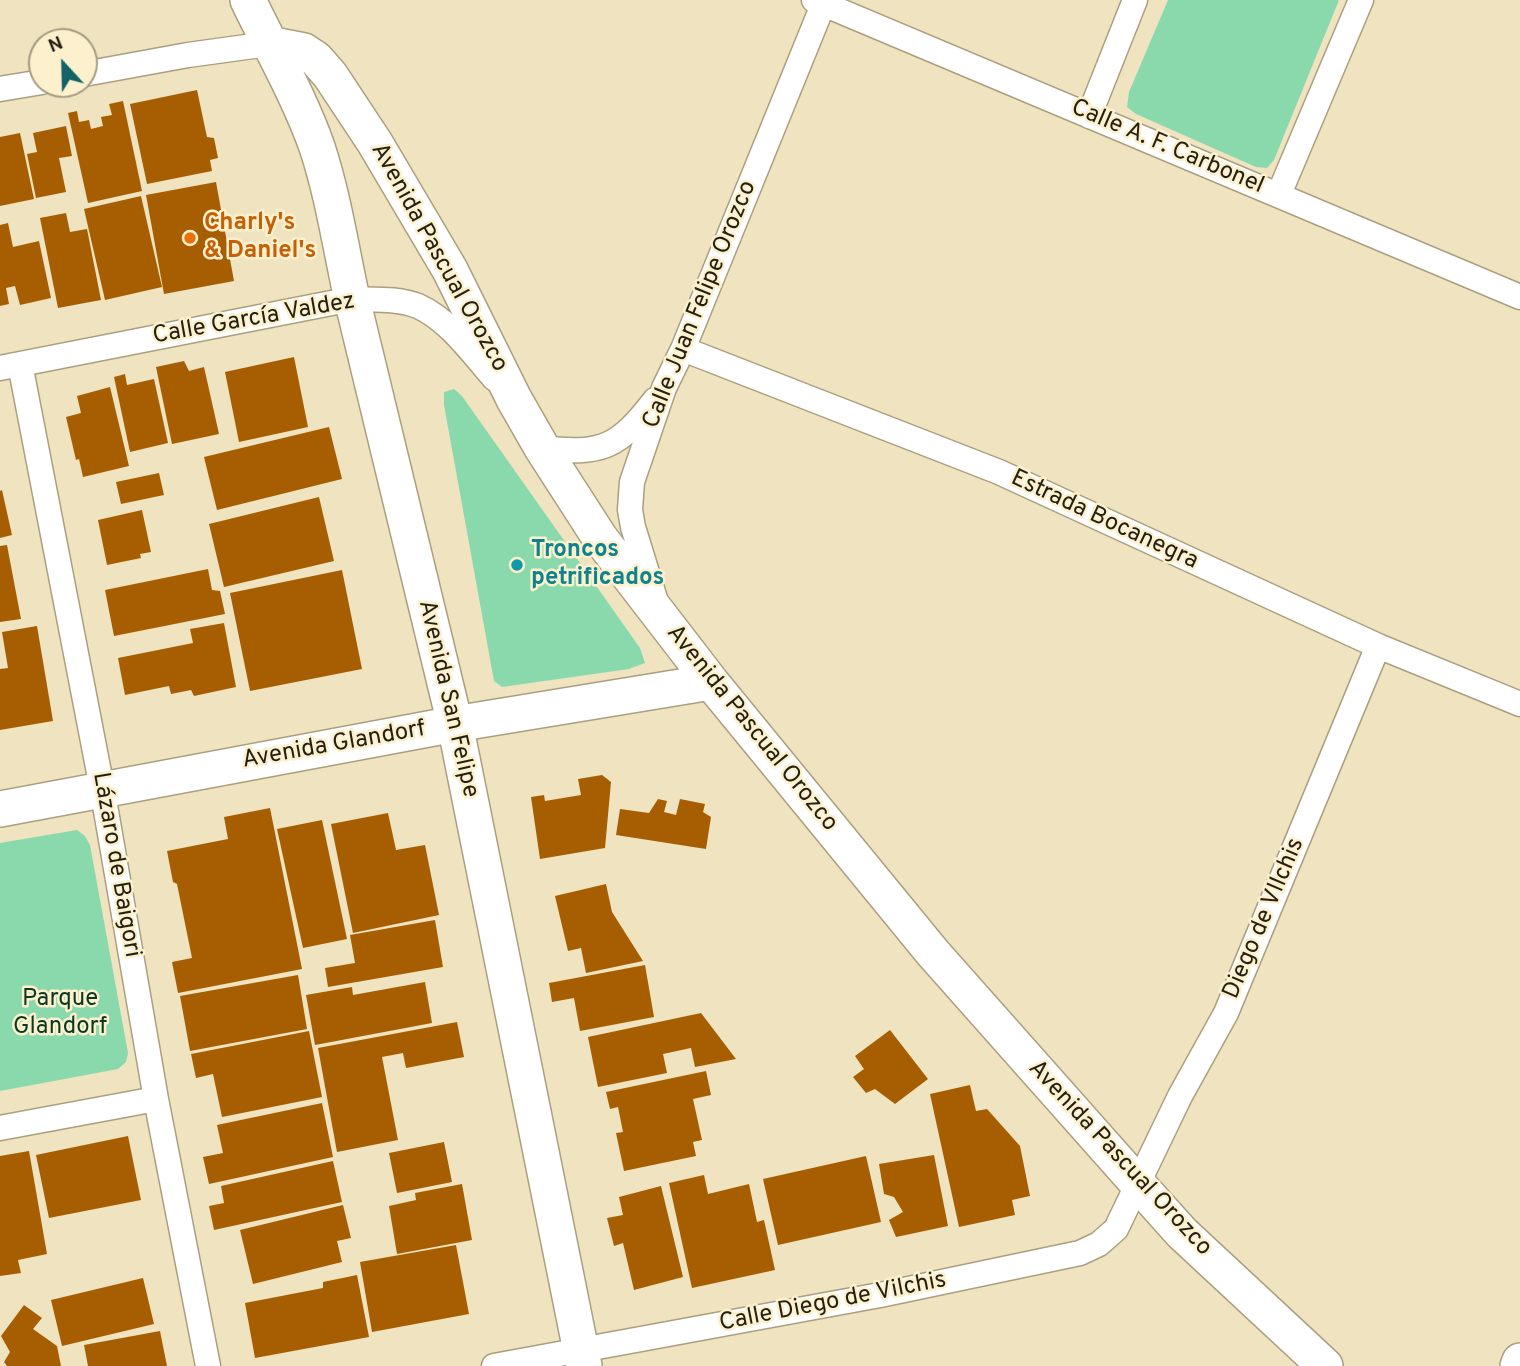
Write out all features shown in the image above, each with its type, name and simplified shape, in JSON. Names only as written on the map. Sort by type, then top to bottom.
[{"type":"main road","points":[[247,0],[268,44]]},
{"type":"main road","name":"Avenida San Felipe","points":[[268,44],[297,100],[317,147],[455,724],[582,1358]]},
{"type":"main road","name":"Avenida Pascual Orozco","points":[[268,44],[304,51],[316,59],[330,75],[375,143],[450,270],[514,399],[542,448],[600,538],[711,682],[933,953],[1138,1184],[1182,1233],[1325,1366]]},
{"type":"main road","name":"Avenida Glandorf","points":[[0,809],[455,724],[711,682]]},
{"type":"main road","points":[[1518,1366],[1520,1361]]},
{"type":"street","points":[[1089,116],[1135,0]]},
{"type":"street","points":[[1279,194],[1361,0]]},
{"type":"street","name":"Calle A. F. Carbonel","points":[[821,1],[1520,298]]},
{"type":"street","name":"Calle Juan Felipe Orozco","points":[[661,617],[630,510],[632,482],[664,388],[683,349],[821,1]]},
{"type":"street","points":[[98,72],[268,44]]},
{"type":"street","points":[[0,89],[28,84]]},
{"type":"street","name":"Calle García Valdez","points":[[10,366],[352,299],[399,302],[417,306],[435,316],[514,399]]},
{"type":"street","name":"Estrada Bocanegra","points":[[683,349],[999,472],[1378,646],[1520,704]]},
{"type":"street","name":"Lázaro de Baigori","points":[[10,366],[102,788],[156,1098],[208,1366]]},
{"type":"street","points":[[542,448],[577,452],[610,444],[642,417],[664,388]]},
{"type":"street","name":"Diego de VIlchis","points":[[1138,1184],[1180,1096],[1226,1013],[1378,646]]},
{"type":"street","points":[[0,1128],[156,1098]]},
{"type":"street","name":"Calle Diego de Vilchis","points":[[494,1366],[582,1358],[1080,1253],[1099,1244],[1116,1229],[1138,1184]]},
{"type":"green space","points":[[1168,0],[1339,0],[1274,160],[1267,168],[1256,167],[1136,114],[1127,107],[1129,92]]},
{"type":"green space","points":[[454,389],[462,396],[640,648],[645,663],[629,669],[502,687],[494,681],[444,405],[444,392]]},
{"type":"green space","name":"Parque Glandorf","points":[[77,830],[85,836],[90,845],[128,1053],[126,1062],[118,1069],[0,1091],[0,843]]},
{"type":"building","points":[[197,90],[207,137],[214,138],[218,158],[210,160],[212,171],[147,184],[130,104]]},
{"type":"building","points":[[123,101],[142,191],[88,203],[68,113],[77,111],[79,122],[89,120],[91,129],[103,126],[101,117],[112,115],[109,104]]},
{"type":"building","points":[[66,126],[72,156],[59,158],[66,192],[36,198],[27,154],[37,152],[33,133]]},
{"type":"building","points":[[20,133],[34,199],[0,206],[0,137]]},
{"type":"building","name":"Charly's & Daniel's","points":[[216,182],[234,281],[164,294],[146,195]]},
{"type":"building","points":[[141,196],[162,287],[105,300],[84,209]]},
{"type":"building","points":[[66,213],[70,232],[87,229],[101,300],[58,308],[40,218]]},
{"type":"building","points":[[8,223],[13,247],[39,241],[51,298],[20,305],[15,286],[6,288],[9,304],[0,306],[0,225]]},
{"type":"building","points":[[294,357],[308,427],[239,442],[225,372]]},
{"type":"building","points":[[184,361],[189,371],[204,367],[219,434],[172,444],[156,367]]},
{"type":"building","points":[[125,374],[127,385],[154,379],[168,443],[130,452],[114,377]]},
{"type":"building","points":[[110,387],[129,466],[83,477],[79,459],[76,460],[66,417],[81,413],[77,396]]},
{"type":"building","points":[[329,427],[342,479],[217,510],[204,457]]},
{"type":"building","points":[[159,473],[164,495],[121,504],[116,482]]},
{"type":"building","points":[[2,490],[12,535],[0,538],[0,491]]},
{"type":"building","points":[[319,497],[334,561],[224,587],[209,524]]},
{"type":"building","points":[[142,510],[151,552],[140,554],[141,558],[107,565],[98,520]]},
{"type":"building","points":[[7,545],[21,619],[0,622],[0,546]]},
{"type":"building","points":[[208,569],[212,590],[220,591],[225,614],[114,636],[105,590]]},
{"type":"building","points":[[342,570],[362,669],[250,691],[230,593]]},
{"type":"building","points":[[224,623],[236,687],[194,696],[191,690],[171,694],[169,686],[125,695],[118,658],[193,643],[190,629]]},
{"type":"building","points":[[37,626],[53,721],[0,730],[0,669],[8,668],[2,632]]},
{"type":"building","points":[[602,775],[611,782],[605,848],[540,859],[531,797],[544,795],[545,801],[581,795],[578,779]]},
{"type":"building","points":[[658,799],[667,801],[664,812],[676,815],[680,799],[705,804],[703,812],[711,817],[706,849],[616,835],[620,809],[649,813]]},
{"type":"building","points":[[270,808],[302,969],[178,993],[172,962],[192,958],[177,884],[173,882],[167,851],[228,839],[224,817]]},
{"type":"building","points":[[388,813],[396,850],[425,845],[439,915],[353,933],[331,824]]},
{"type":"building","points":[[322,820],[347,939],[303,948],[277,829]]},
{"type":"building","points":[[606,884],[612,912],[643,961],[586,973],[581,948],[568,951],[555,896]]},
{"type":"building","points":[[435,920],[443,967],[328,987],[325,968],[355,963],[350,935]]},
{"type":"building","points":[[645,965],[654,1017],[580,1031],[574,998],[552,1002],[549,983]]},
{"type":"building","points":[[298,975],[307,1029],[190,1051],[180,996]]},
{"type":"building","points":[[425,982],[432,1023],[315,1045],[306,995],[352,987],[353,995]]},
{"type":"building","points":[[701,1013],[736,1059],[695,1067],[691,1048],[663,1054],[667,1073],[598,1087],[588,1037]]},
{"type":"building","points":[[457,1022],[464,1057],[406,1068],[403,1053],[382,1057],[398,1140],[337,1152],[318,1048]]},
{"type":"building","points":[[890,1030],[928,1079],[895,1104],[875,1089],[866,1093],[853,1077],[864,1069],[855,1056]]},
{"type":"building","points":[[309,1031],[322,1097],[222,1117],[213,1074],[196,1078],[191,1054]]},
{"type":"building","points":[[706,1071],[711,1095],[693,1099],[702,1140],[693,1142],[696,1156],[624,1171],[616,1133],[623,1132],[618,1107],[610,1109],[606,1092]]},
{"type":"building","points":[[970,1085],[976,1111],[987,1109],[1020,1146],[1030,1196],[1012,1200],[1015,1215],[959,1227],[930,1094]]},
{"type":"building","points":[[322,1103],[333,1157],[209,1184],[203,1157],[223,1153],[217,1125]]},
{"type":"building","points":[[128,1136],[141,1200],[49,1218],[36,1155]]},
{"type":"building","points":[[444,1142],[452,1182],[397,1193],[389,1153]]},
{"type":"building","points":[[29,1151],[47,1254],[18,1260],[21,1273],[0,1276],[0,1156]]},
{"type":"building","points":[[934,1155],[948,1226],[896,1237],[889,1220],[903,1212],[894,1197],[884,1194],[879,1164]]},
{"type":"building","points":[[866,1156],[881,1222],[778,1245],[763,1179]]},
{"type":"building","points":[[333,1161],[342,1202],[214,1230],[209,1206],[224,1203],[221,1186]]},
{"type":"building","points":[[704,1175],[708,1194],[749,1184],[757,1222],[764,1220],[775,1270],[692,1288],[669,1183]]},
{"type":"building","points":[[462,1184],[472,1240],[397,1254],[389,1206],[416,1200],[415,1193]]},
{"type":"building","points":[[661,1186],[683,1277],[634,1290],[623,1243],[614,1246],[607,1218],[623,1215],[619,1197]]},
{"type":"building","points":[[343,1205],[351,1238],[337,1241],[342,1262],[253,1284],[240,1230]]},
{"type":"building","points":[[456,1245],[469,1314],[372,1332],[360,1262]]},
{"type":"building","points":[[357,1275],[369,1337],[255,1358],[245,1303],[323,1288],[323,1282]]},
{"type":"building","points":[[143,1278],[154,1324],[62,1346],[51,1300]]},
{"type":"building","points":[[24,1305],[42,1318],[33,1329],[57,1346],[61,1366],[7,1366],[4,1362],[10,1352],[1,1336]]},
{"type":"building","points":[[160,1331],[167,1366],[88,1366],[84,1345]]},
{"type":"place","name":"Charly's & Daniel's","points":[[190,238]]},
{"type":"place","name":"Troncos petrificados","points":[[517,565]]}]
